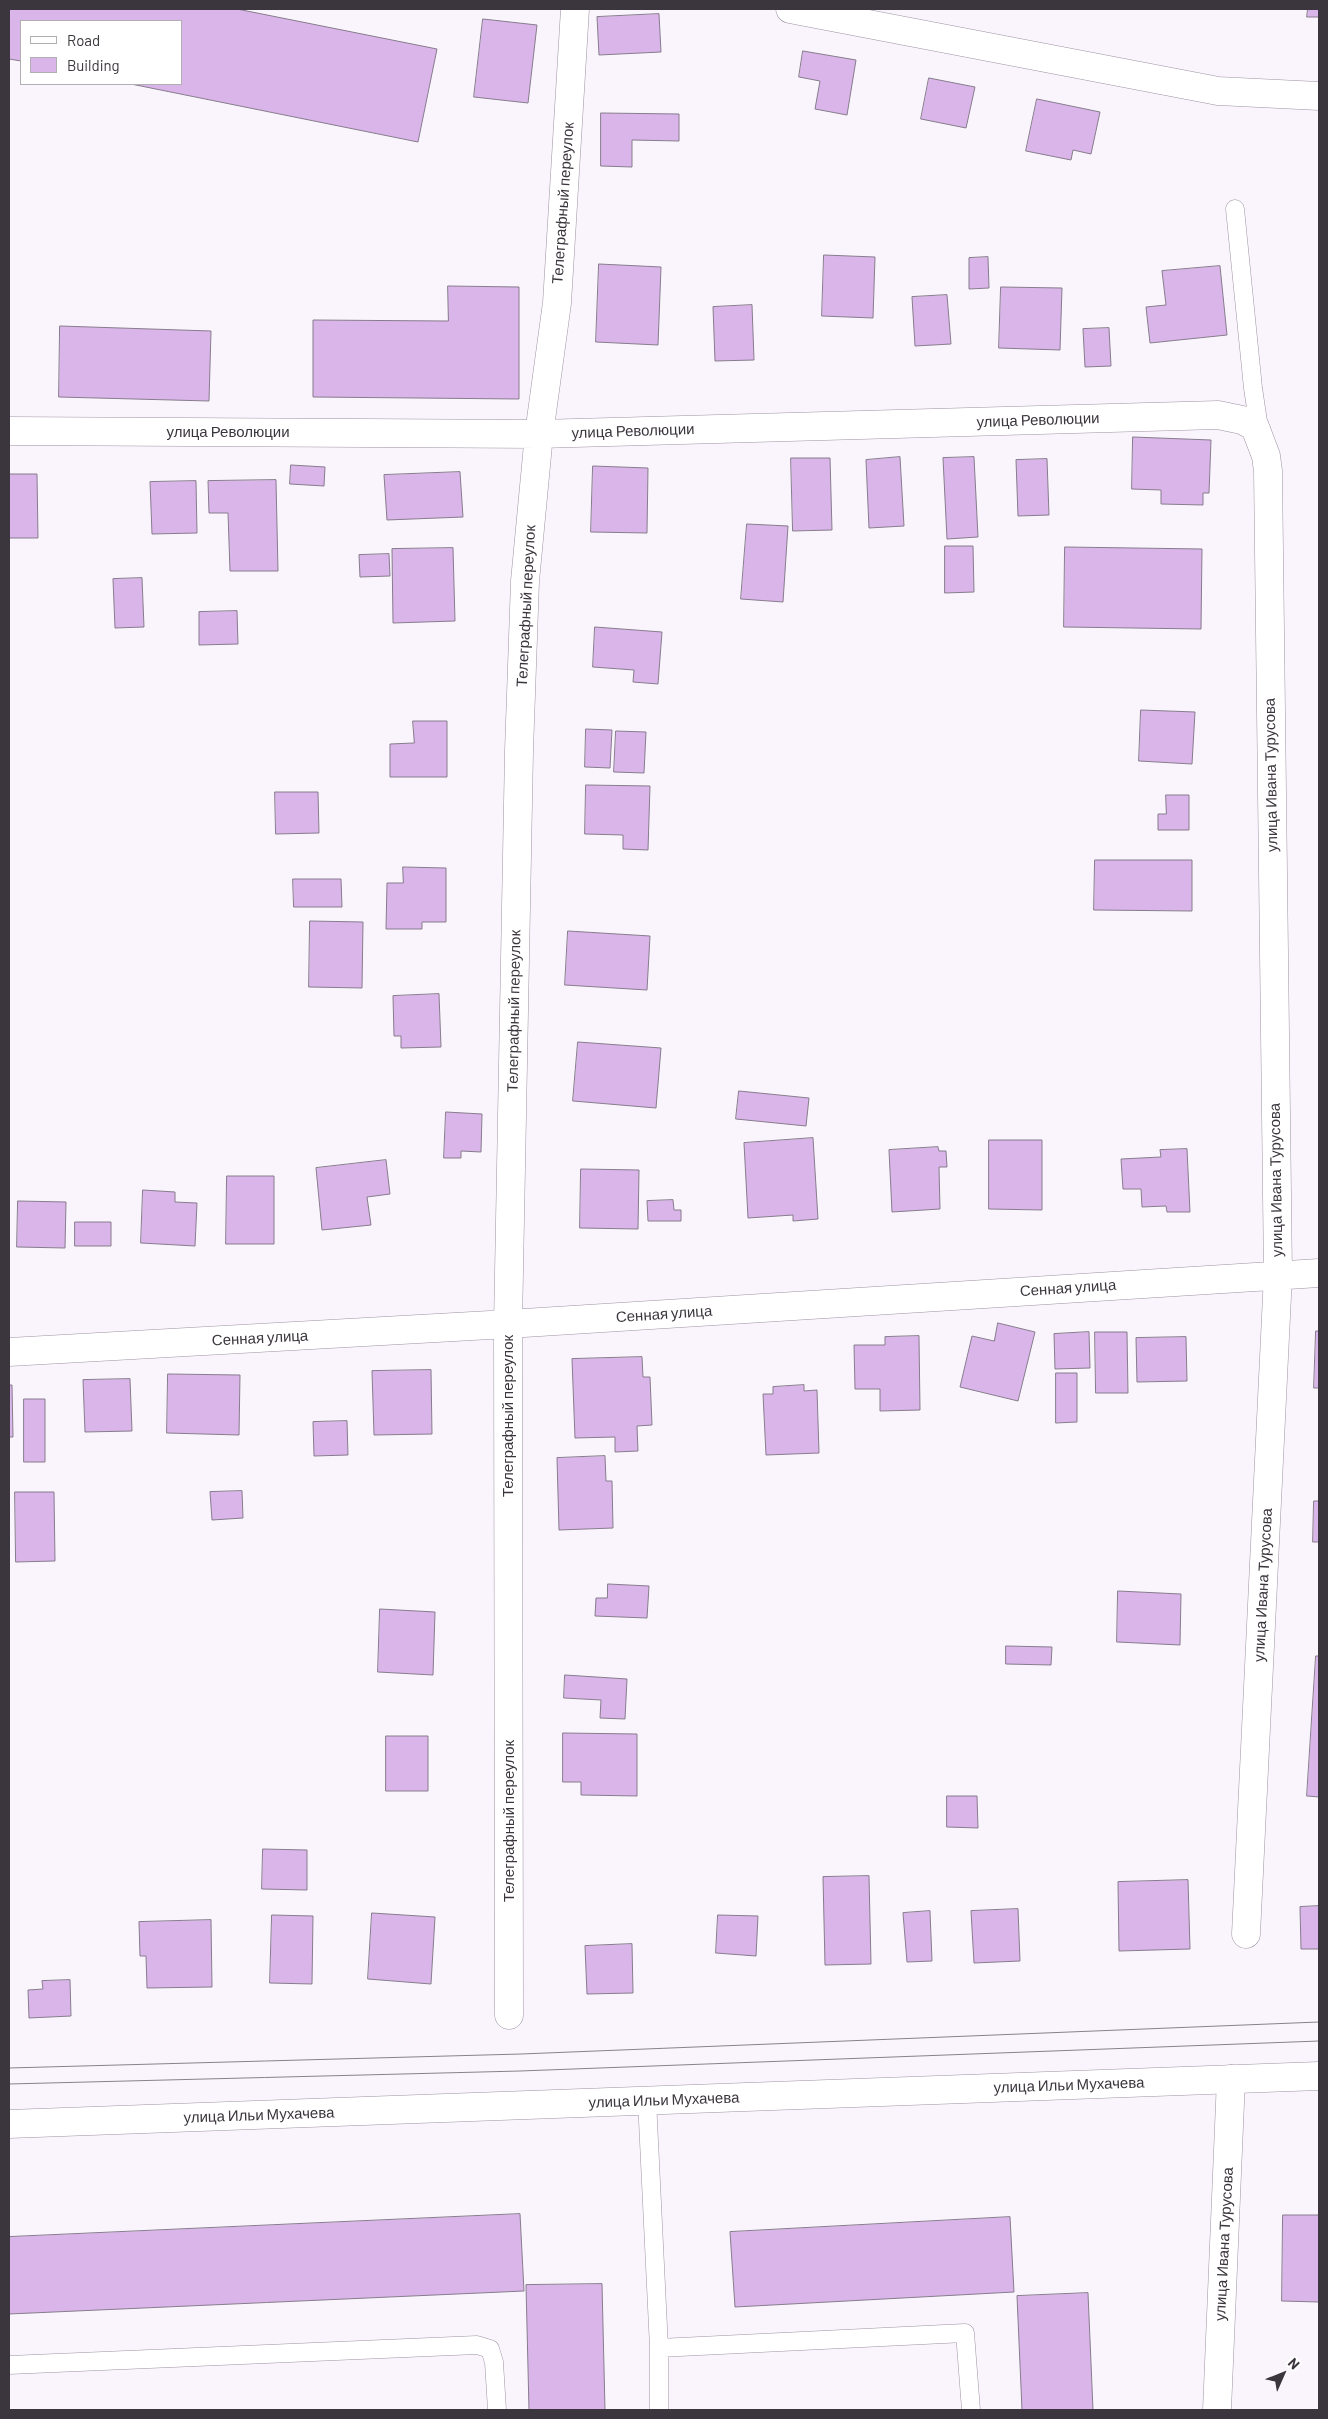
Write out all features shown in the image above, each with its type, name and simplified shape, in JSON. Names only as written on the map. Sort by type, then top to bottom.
[{"type":"street","name":"Телеграфный переулок","points":[[510,2015],[508,1324],[519,751],[525,581],[539,434],[557,303],[575,9]]},
{"type":"street","points":[[790,9],[1218,91],[1319,96]]},
{"type":"street","name":"улица Революции","points":[[9,431],[539,434],[1218,415],[1242,420],[1258,433]]},
{"type":"street","name":"улица Ивана Турусова","points":[[1246,1934],[1278,1275],[1268,471],[1258,433]]},
{"type":"street","name":"Сенная улица","points":[[9,1352],[508,1324],[1319,1273]]},
{"type":"street","name":"улица Ильи Мухачева","points":[[9,2124],[1319,2076]]},
{"type":"street","name":"улица Ивана Турусова","points":[[1217,2410],[1231,2079]]},
{"type":"lane","points":[[1235,209],[1258,433]]},
{"type":"lane","points":[[647,2100],[659,2348],[659,2410]]},
{"type":"lane","points":[[659,2348],[965,2333],[971,2410]]},
{"type":"lane","points":[[9,2365],[477,2345],[490,2349],[494,2362],[497,2410]]},
{"type":"building","points":[[9,9],[237,9],[437,49],[418,142],[136,85],[182,85],[182,20],[20,20],[20,61],[9,59]]},
{"type":"building","points":[[1308,9],[1319,9],[1319,17],[1307,17]]},
{"type":"building","points":[[659,14],[661,52],[599,55],[597,17]]},
{"type":"building","points":[[483,19],[537,25],[528,103],[474,97]]},
{"type":"building","points":[[803,51],[856,60],[847,115],[815,109],[820,81],[799,77]]},
{"type":"building","points":[[929,78],[975,87],[966,128],[921,119]]},
{"type":"building","points":[[1037,99],[1100,112],[1091,154],[1073,150],[1071,160],[1026,151]]},
{"type":"building","points":[[601,113],[679,114],[679,141],[632,140],[632,167],[601,166]]},
{"type":"building","points":[[824,255],[875,257],[873,318],[822,316]]},
{"type":"building","points":[[988,257],[989,288],[969,289],[969,258]]},
{"type":"building","points":[[599,264],[661,267],[658,345],[596,342]]},
{"type":"building","points":[[1220,266],[1227,335],[1150,343],[1146,307],[1166,305],[1162,271]]},
{"type":"building","points":[[448,286],[519,287],[519,399],[313,397],[313,320],[448,321]]},
{"type":"building","points":[[1001,287],[1062,288],[1060,350],[999,348]]},
{"type":"building","points":[[947,295],[951,344],[915,346],[912,297]]},
{"type":"building","points":[[752,305],[754,360],[715,361],[713,307]]},
{"type":"building","points":[[60,326],[211,331],[209,401],[59,397]]},
{"type":"building","points":[[1109,328],[1111,366],[1085,367],[1083,329]]},
{"type":"building","points":[[1133,437],[1211,440],[1209,493],[1203,493],[1203,505],[1161,504],[1161,490],[1132,489]]},
{"type":"building","points":[[900,457],[904,526],[869,528],[866,460]]},
{"type":"building","points":[[974,457],[978,537],[947,539],[943,458]]},
{"type":"building","points":[[791,458],[830,458],[832,530],[793,531]]},
{"type":"building","points":[[1047,459],[1049,515],[1018,516],[1016,460]]},
{"type":"building","points":[[291,465],[325,467],[324,486],[290,484]]},
{"type":"building","points":[[593,466],[648,468],[647,533],[591,532]]},
{"type":"building","points":[[460,472],[463,517],[387,520],[384,475]]},
{"type":"building","points":[[9,474],[37,474],[38,538],[9,538]]},
{"type":"building","points":[[276,480],[278,571],[230,571],[228,513],[209,513],[208,481]]},
{"type":"building","points":[[196,481],[197,533],[152,534],[150,482]]},
{"type":"building","points":[[747,524],[788,526],[783,602],[741,599]]},
{"type":"building","points":[[945,546],[973,546],[974,592],[945,593]]},
{"type":"building","points":[[1065,547],[1202,549],[1201,629],[1064,627]]},
{"type":"building","points":[[453,548],[455,621],[393,623],[392,549]]},
{"type":"building","points":[[389,554],[390,576],[360,577],[359,555]]},
{"type":"building","points":[[142,578],[144,627],[115,628],[113,579]]},
{"type":"building","points":[[237,611],[238,644],[199,645],[199,612]]},
{"type":"building","points":[[595,627],[662,632],[658,684],[633,682],[634,670],[593,667]]},
{"type":"building","points":[[1141,710],[1195,712],[1192,764],[1139,761]]},
{"type":"building","points":[[413,721],[447,721],[447,777],[390,777],[390,744],[414,743]]},
{"type":"building","points":[[586,729],[612,730],[610,768],[585,767]]},
{"type":"building","points":[[616,731],[646,732],[644,773],[614,772]]},
{"type":"building","points":[[586,785],[650,786],[648,850],[623,849],[623,835],[585,834]]},
{"type":"building","points":[[275,792],[318,792],[319,833],[276,834]]},
{"type":"building","points":[[1166,795],[1189,795],[1189,830],[1158,830],[1158,814],[1166,814]]},
{"type":"building","points":[[1095,860],[1192,860],[1192,911],[1094,910]]},
{"type":"building","points":[[403,867],[446,868],[446,922],[422,922],[422,929],[386,929],[387,883],[403,883]]},
{"type":"building","points":[[293,879],[341,879],[342,907],[294,907]]},
{"type":"building","points":[[310,921],[363,922],[362,988],[309,987]]},
{"type":"building","points":[[568,931],[650,936],[647,990],[565,985]]},
{"type":"building","points":[[439,994],[441,1047],[401,1048],[401,1036],[394,1036],[393,996]]},
{"type":"building","points":[[578,1042],[661,1048],[656,1108],[573,1101]]},
{"type":"building","points":[[739,1091],[809,1098],[806,1126],[736,1119]]},
{"type":"building","points":[[446,1112],[482,1114],[481,1152],[461,1151],[461,1158],[444,1158]]},
{"type":"building","points":[[813,1138],[818,1219],[793,1221],[793,1215],[748,1218],[744,1143]]},
{"type":"building","points":[[989,1140],[1042,1140],[1042,1210],[989,1209]]},
{"type":"building","points":[[938,1147],[939,1151],[946,1151],[947,1167],[939,1167],[940,1209],[892,1212],[889,1150]]},
{"type":"building","points":[[1187,1149],[1190,1212],[1167,1212],[1166,1206],[1142,1207],[1141,1189],[1123,1189],[1121,1159],[1161,1157],[1160,1150]]},
{"type":"building","points":[[386,1160],[390,1194],[367,1197],[371,1225],[322,1230],[316,1168]]},
{"type":"building","points":[[581,1169],[639,1170],[638,1229],[580,1228]]},
{"type":"building","points":[[227,1176],[274,1176],[274,1244],[226,1244]]},
{"type":"building","points":[[143,1190],[175,1192],[175,1202],[197,1203],[195,1246],[141,1243]]},
{"type":"building","points":[[673,1200],[674,1210],[681,1210],[681,1221],[648,1221],[647,1201]]},
{"type":"building","points":[[18,1201],[66,1202],[65,1248],[17,1247]]},
{"type":"building","points":[[75,1222],[111,1222],[111,1246],[75,1246]]},
{"type":"building","points":[[998,1323],[1035,1332],[1018,1401],[960,1387],[972,1336],[994,1341]]},
{"type":"building","points":[[1316,1331],[1319,1331],[1319,1388],[1314,1388]]},
{"type":"building","points":[[1089,1332],[1090,1368],[1055,1369],[1054,1334]]},
{"type":"building","points":[[1095,1332],[1127,1332],[1128,1393],[1096,1393]]},
{"type":"building","points":[[919,1336],[920,1410],[880,1411],[880,1389],[855,1389],[854,1345],[885,1345],[885,1337]]},
{"type":"building","points":[[1186,1337],[1187,1381],[1137,1382],[1136,1338]]},
{"type":"building","points":[[642,1357],[643,1377],[650,1377],[652,1425],[637,1426],[638,1451],[615,1452],[615,1437],[575,1438],[572,1359]]},
{"type":"building","points":[[431,1370],[432,1434],[374,1435],[372,1371]]},
{"type":"building","points":[[1056,1373],[1077,1373],[1077,1422],[1056,1423]]},
{"type":"building","points":[[168,1374],[240,1375],[239,1435],[167,1433]]},
{"type":"building","points":[[130,1379],[132,1431],[85,1432],[83,1380]]},
{"type":"building","points":[[9,1385],[12,1385],[13,1437],[9,1437]]},
{"type":"building","points":[[804,1385],[804,1391],[817,1390],[819,1453],[766,1455],[763,1394],[773,1394],[773,1387]]},
{"type":"building","points":[[24,1399],[45,1399],[45,1462],[24,1462]]},
{"type":"building","points":[[347,1421],[348,1455],[314,1456],[313,1422]]},
{"type":"building","points":[[605,1456],[606,1481],[612,1481],[613,1528],[559,1530],[557,1458]]},
{"type":"building","points":[[242,1491],[243,1518],[212,1520],[210,1492]]},
{"type":"building","points":[[15,1492],[54,1492],[55,1561],[16,1562]]},
{"type":"building","points":[[1314,1501],[1319,1501],[1319,1542],[1313,1542]]},
{"type":"building","points":[[608,1584],[649,1586],[647,1618],[595,1616],[596,1598],[607,1598]]},
{"type":"building","points":[[1118,1591],[1181,1594],[1180,1645],[1117,1642]]},
{"type":"building","points":[[380,1609],[435,1612],[433,1675],[378,1672]]},
{"type":"building","points":[[1006,1646],[1052,1647],[1051,1665],[1006,1664]]},
{"type":"building","points":[[1316,1656],[1319,1656],[1319,1797],[1307,1796]]},
{"type":"building","points":[[565,1675],[627,1679],[625,1719],[600,1718],[601,1700],[564,1698]]},
{"type":"building","points":[[563,1733],[637,1734],[637,1796],[581,1795],[581,1782],[563,1782]]},
{"type":"building","points":[[386,1736],[428,1736],[428,1791],[386,1791]]},
{"type":"building","points":[[947,1796],[977,1796],[978,1828],[947,1827]]},
{"type":"building","points":[[263,1849],[307,1850],[307,1890],[262,1889]]},
{"type":"building","points":[[869,1876],[871,1964],[825,1965],[823,1877]]},
{"type":"building","points":[[1188,1880],[1190,1949],[1119,1951],[1118,1882]]},
{"type":"building","points":[[1319,1906],[1319,1949],[1301,1949],[1300,1907]]},
{"type":"building","points":[[1018,1909],[1020,1961],[974,1963],[971,1911]]},
{"type":"building","points":[[930,1911],[932,1961],[907,1962],[903,1913]]},
{"type":"building","points":[[372,1913],[435,1917],[431,1984],[368,1979]]},
{"type":"building","points":[[272,1915],[313,1916],[312,1984],[270,1983]]},
{"type":"building","points":[[718,1915],[758,1916],[756,1956],[716,1953]]},
{"type":"building","points":[[211,1920],[212,1987],[147,1988],[146,1956],[140,1956],[139,1922]]},
{"type":"building","points":[[632,1944],[633,1993],[587,1994],[585,1946]]},
{"type":"building","points":[[70,1980],[71,2016],[29,2018],[28,1990],[43,1989],[42,1981]]},
{"type":"building","points":[[520,2214],[524,2291],[9,2314],[9,2237]]},
{"type":"building","points":[[1283,2215],[1319,2215],[1319,2302],[1282,2301]]},
{"type":"building","points":[[1010,2217],[1014,2292],[735,2307],[730,2232]]},
{"type":"building","points":[[602,2284],[605,2410],[529,2410],[526,2285]]},
{"type":"building","points":[[1088,2293],[1093,2410],[1022,2410],[1017,2296]]},
{"type":"tram line","points":[[9,2068],[521,2054],[1319,2022]]},
{"type":"tram line","points":[[9,2084],[520,2071],[1319,2041]]}]
